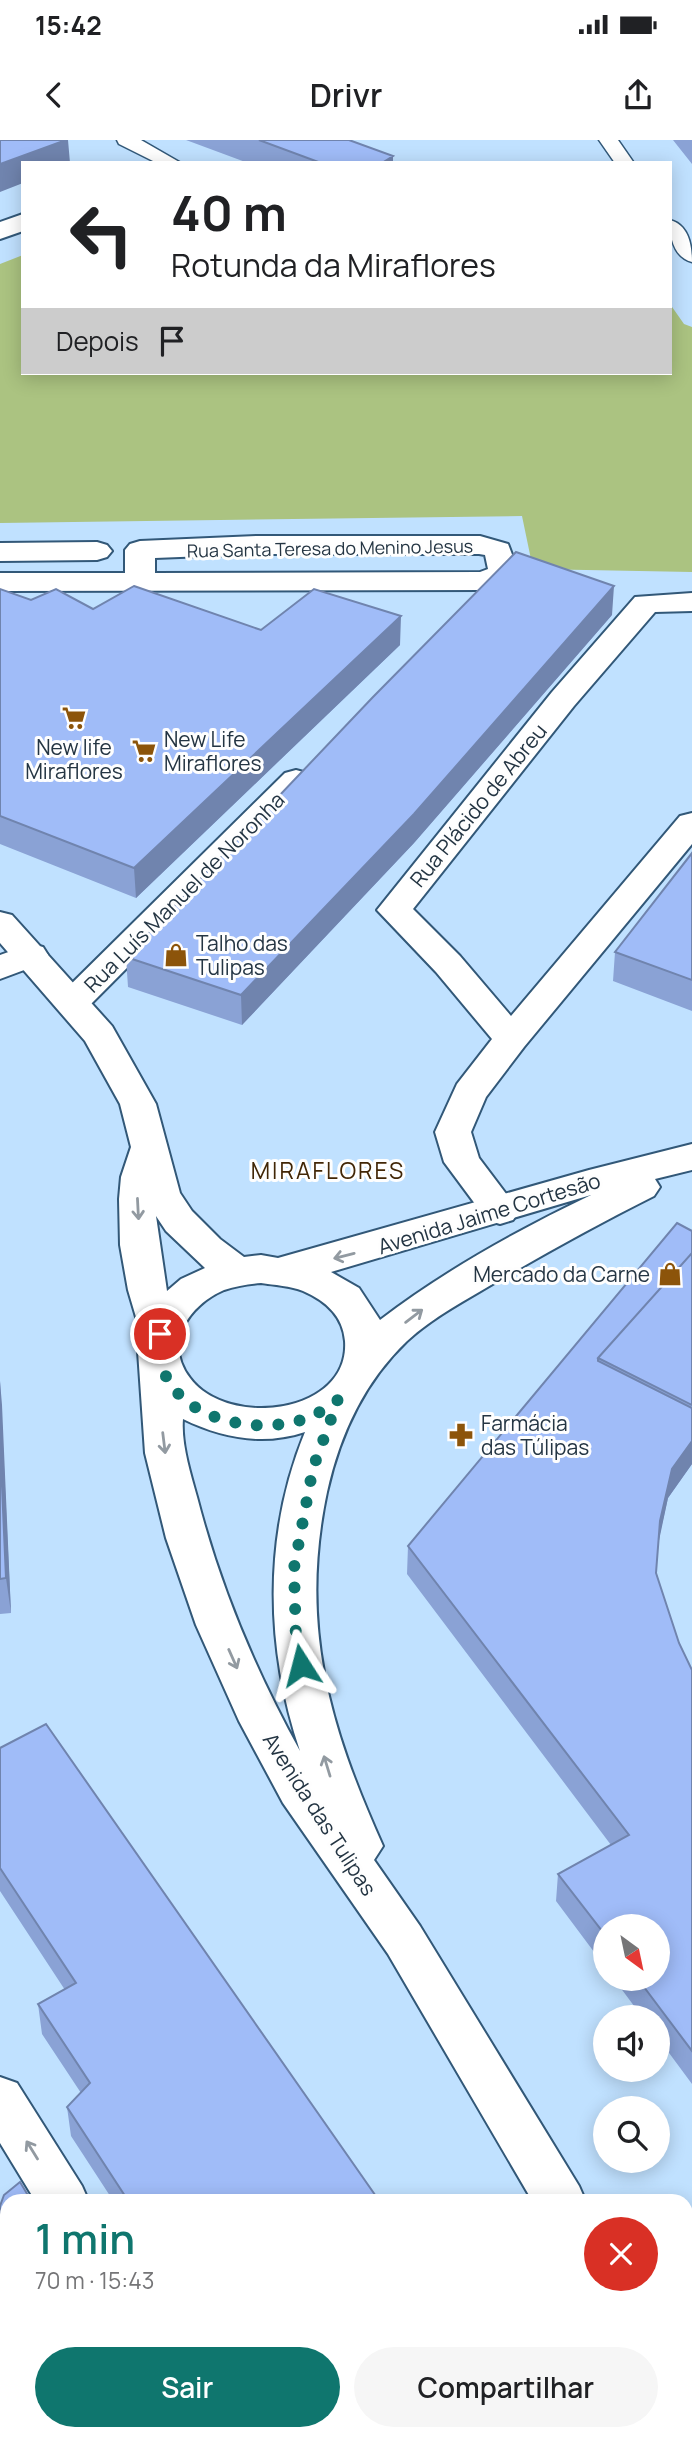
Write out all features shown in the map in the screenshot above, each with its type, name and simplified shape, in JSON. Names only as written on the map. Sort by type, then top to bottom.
[{"type":"street","points":[[0,231],[21,223]]},
{"type":"street","name":"Rua Santa Teresa do Menino Jesus","points":[[0,582],[140,581],[140,550],[256,545],[480,545],[498,550],[504,572],[465,612]]},
{"type":"street","points":[[0,552],[97,551]]},
{"type":"street","name":"Rua Plácido de Abreu","points":[[511,1039],[448,964],[394,910],[563,699],[646,603],[692,602]]},
{"type":"street","name":"Rua Luís Manuel de Noronha","points":[[72,1003],[318,758]]},
{"type":"street","points":[[500,1211],[462,1162],[453,1132],[470,1093],[511,1039],[692,823]]},
{"type":"street","points":[[0,923],[16,961],[72,1003],[99,1034],[138,1104],[162,1195],[179,1221],[237,1272]]},
{"type":"street","name":"Avenida das Tulipas","points":[[148,1143],[137,1180],[137,1205],[148,1294],[159,1342],[164,1453],[187,1538],[217,1625],[261,1721],[299,1790],[404,1940],[557,2194]]},
{"type":"street","name":"Avenida Jaime Cortesão","points":[[285,1270],[376,1248],[621,1173],[692,1160]]},
{"type":"street","name":"Avenida Jaime Cortesão","points":[[365,1363],[394,1330],[435,1300],[570,1221],[692,1160]]},
{"type":"street","points":[[285,1270],[325,1284],[342,1294],[359,1314],[368,1338],[365,1363],[355,1383],[338,1400],[310,1417],[276,1424],[242,1424],[208,1415],[181,1398],[164,1376],[159,1342],[170,1312],[187,1294],[210,1280],[237,1272],[285,1270]]},
{"type":"street","points":[[338,1400],[313,1468],[294,1568],[296,1641],[311,1715],[334,1789],[404,1940]]},
{"type":"street","points":[[0,2099],[59,2194]]},
{"type":"lane","points":[[126,140],[168,161]]},
{"type":"lane","points":[[608,140],[624,161]]},
{"type":"lane","points":[[672,229],[692,256]]},
{"type":"green space","points":[[21,256],[21,375],[672,375],[672,307],[684,324],[692,327],[692,572],[533,569],[522,516],[0,523],[0,264]]},
{"type":"building","points":[[0,140],[66,140],[0,164]]},
{"type":"building","points":[[259,140],[349,140],[393,156],[385,161],[316,161]]},
{"type":"building","points":[[516,552],[614,586],[414,814],[241,995],[126,957],[373,697]]},
{"type":"building","name":"New Life Miraflores","points":[[134,586],[261,630],[314,589],[401,616],[134,868],[0,816],[0,589],[31,600],[56,589],[93,609]]},
{"type":"building","points":[[692,853],[692,980],[615,952]]},
{"type":"building","points":[[677,1223],[692,1231],[692,1253],[598,1361],[692,1408],[692,1441],[672,1469],[660,1521],[656,1573],[679,1643],[692,1670],[692,2051],[670,2022],[670,2005],[658,2005],[648,1992],[670,1992],[670,1914],[593,1914],[593,1919],[558,1874],[629,1835],[408,1546]]},
{"type":"building","points":[[692,1253],[692,1405],[598,1358]]},
{"type":"building","points":[[0,1440],[6,1578],[0,1579]]},
{"type":"building","points":[[46,1724],[374,2194],[124,2194],[67,2107],[90,2083],[38,2004],[76,1983],[0,1868],[0,1748]]},
{"type":"building","points":[[20,2182],[27,2194],[5,2194]]},
{"type":"place","name":"New life Miraflores","points":[[74,718]]},
{"type":"place","name":"New Life Miraflores","points":[[144,751]]},
{"type":"place","name":"Talho das Tulipas","points":[[176,955]]},
{"type":"place","name":"Mercado da Carne","points":[[670,1274]]},
{"type":"place","name":"Farmácia das Túlipas","points":[[461,1435]]},
{"type":"district","name":"MIRAFLORES","points":[[328,1170]]},
{"type":"route","points":[[160,1334],[158,1351],[164,1376],[181,1398],[208,1415],[242,1424],[276,1424],[310,1417],[338,1400],[313,1468],[294,1568],[296,1641],[301,1665]]}]
